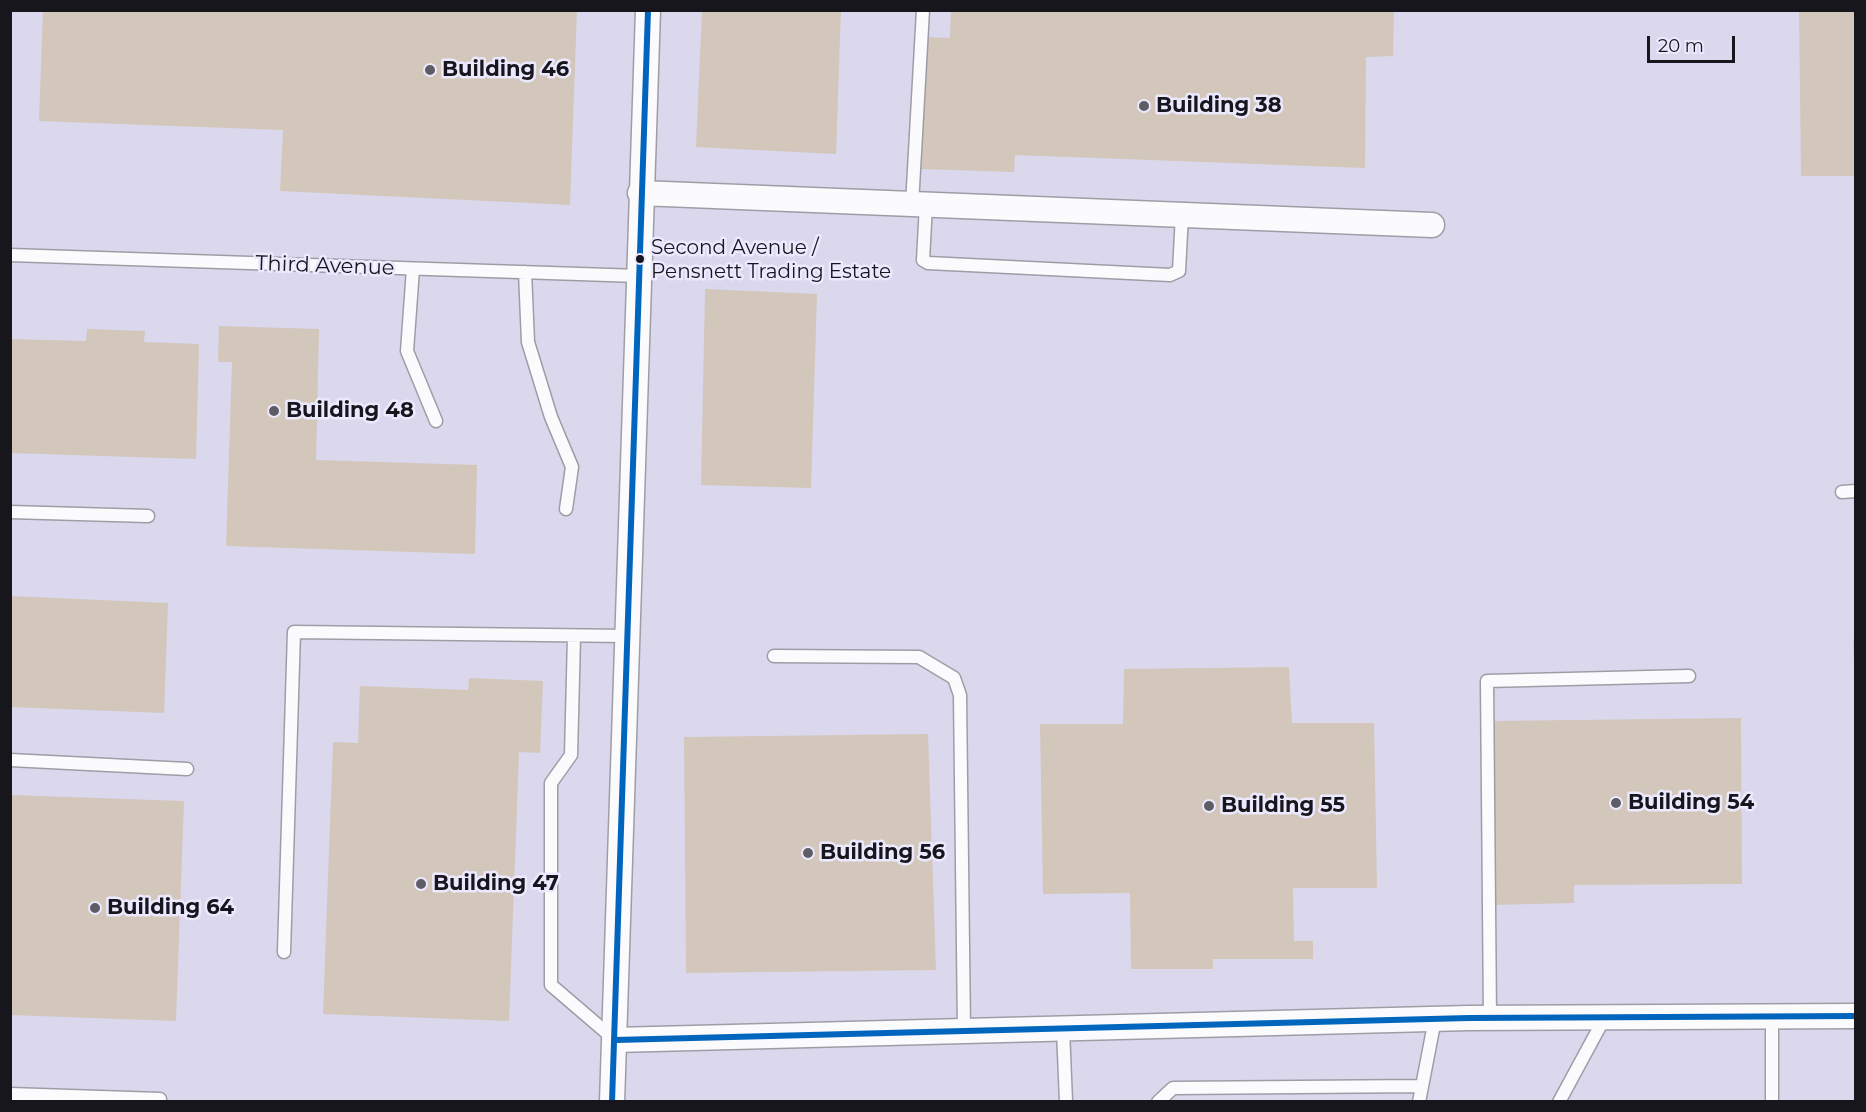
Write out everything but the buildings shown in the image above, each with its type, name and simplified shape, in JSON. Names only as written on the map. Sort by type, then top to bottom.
[{"type":"street","points":[[612,1101],[640,193],[648,10]]},
{"type":"street","points":[[640,193],[1432,225]]},
{"type":"street","points":[[615,1040],[1435,1019],[1856,1016]]},
{"type":"lane","points":[[923,10],[919,205],[923,260],[928,263],[1170,274],[1179,271],[1182,215]]},
{"type":"lane","name":"Third Avenue","points":[[10,255],[639,276]]},
{"type":"lane","points":[[413,269],[407,351],[436,421]]},
{"type":"lane","points":[[525,272],[528,342],[551,417],[572,467],[566,509]]},
{"type":"lane","points":[[1842,492],[1856,491]]},
{"type":"lane","points":[[10,512],[148,516]]},
{"type":"lane","points":[[284,952],[294,632],[627,636]]},
{"type":"lane","points":[[574,637],[571,754],[551,783],[551,985],[615,1040]]},
{"type":"lane","points":[[774,656],[919,657],[954,678],[960,695],[964,1031]]},
{"type":"lane","points":[[1490,1018],[1487,681],[1689,676]]},
{"type":"lane","points":[[10,760],[187,769]]},
{"type":"lane","points":[[1772,1016],[1772,1101]]},
{"type":"lane","points":[[1559,1101],[1605,1017]]},
{"type":"lane","points":[[1419,1101],[1435,1019]]},
{"type":"lane","points":[[1063,1029],[1066,1101]]},
{"type":"lane","points":[[1158,1101],[1173,1088],[1422,1086]]},
{"type":"lane","points":[[10,1094],[160,1099]]},
{"type":"shaded area","points":[[11,11],[1855,11],[1855,1101],[11,1101]]},
{"type":"transit line","points":[[612,1102],[648,10]]},
{"type":"transit line","points":[[615,1040],[1469,1018],[1856,1016]]},
{"type":"place","name":"Building 46","points":[[430,70]]},
{"type":"place","name":"Building 38","points":[[1144,106]]},
{"type":"place","name":"Second Avenue / Pensnett Trading Estate","points":[[640,259]]},
{"type":"place","name":"Building 48","points":[[274,411]]},
{"type":"place","name":"Building 54","points":[[1616,803]]},
{"type":"place","name":"Building 55","points":[[1209,806]]},
{"type":"place","name":"Building 56","points":[[808,853]]},
{"type":"place","name":"Building 47","points":[[421,884]]},
{"type":"place","name":"Building 64","points":[[95,908]]}]
